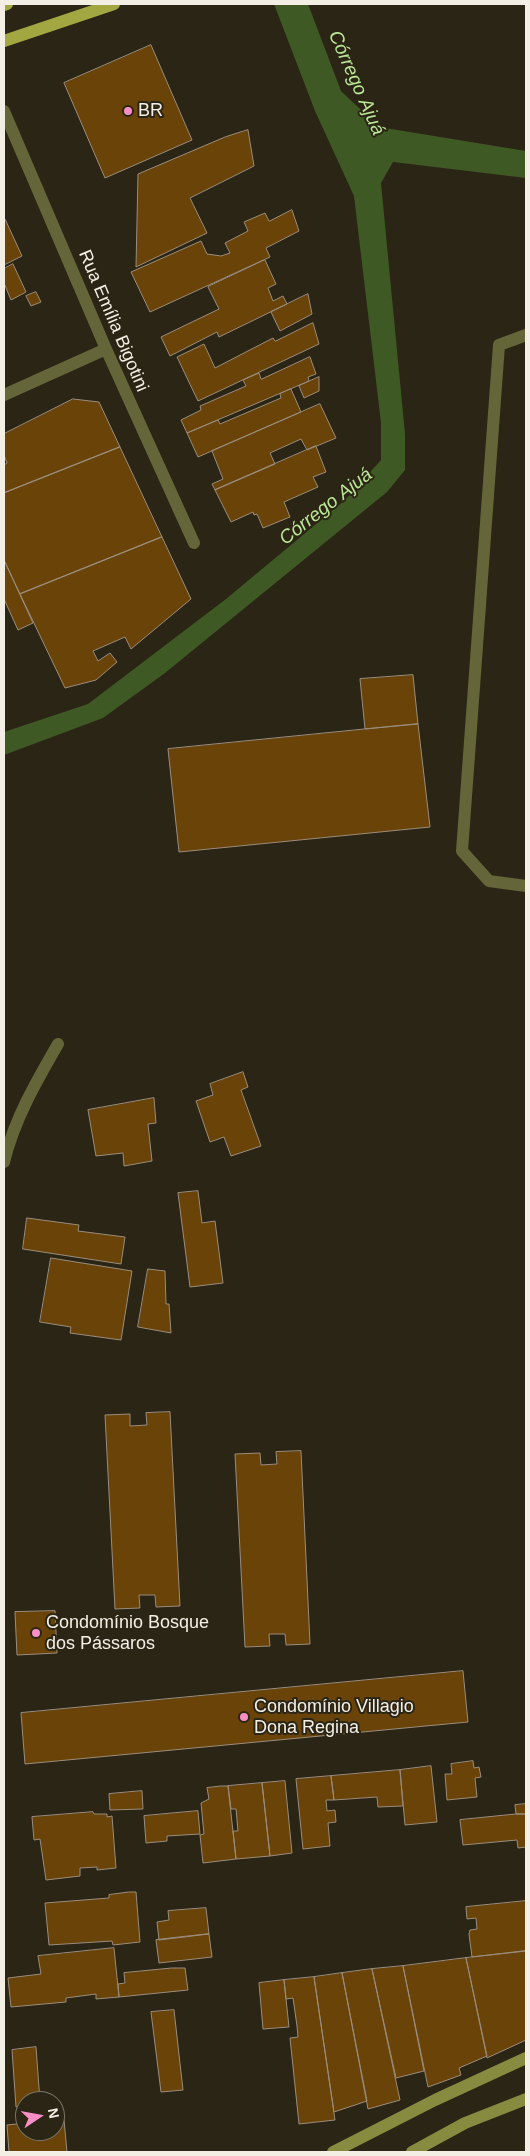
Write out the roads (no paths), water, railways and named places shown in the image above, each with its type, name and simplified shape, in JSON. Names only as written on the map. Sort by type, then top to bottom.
[{"type":"main road","points":[[4,41],[114,4]]},
{"type":"main road","points":[[332,2152],[435,2100],[526,2058]]},
{"type":"main road","points":[[412,2152],[465,2123],[526,2098]]},
{"type":"street","name":"Rua Emília Bigotini","points":[[4,111],[106,349],[194,543]]},
{"type":"street","points":[[526,335],[499,345],[462,850],[489,881],[526,886]]},
{"type":"street","points":[[4,395],[106,349]]},
{"type":"street","points":[[4,1162],[8,1144],[31,1091],[58,1044]]},
{"type":"place","name":"BR","points":[[128,111]]},
{"type":"place","name":"Condomínio Bosque dos Pássaros","points":[[36,1633]]},
{"type":"place","name":"Condomínio Villagio Dona Regina","points":[[244,1717]]},
{"type":"water label","name":"Córrego Ajuá","points":[[356,83]]},
{"type":"water label","name":"Córrego Ajuá","points":[[326,507]]}]
